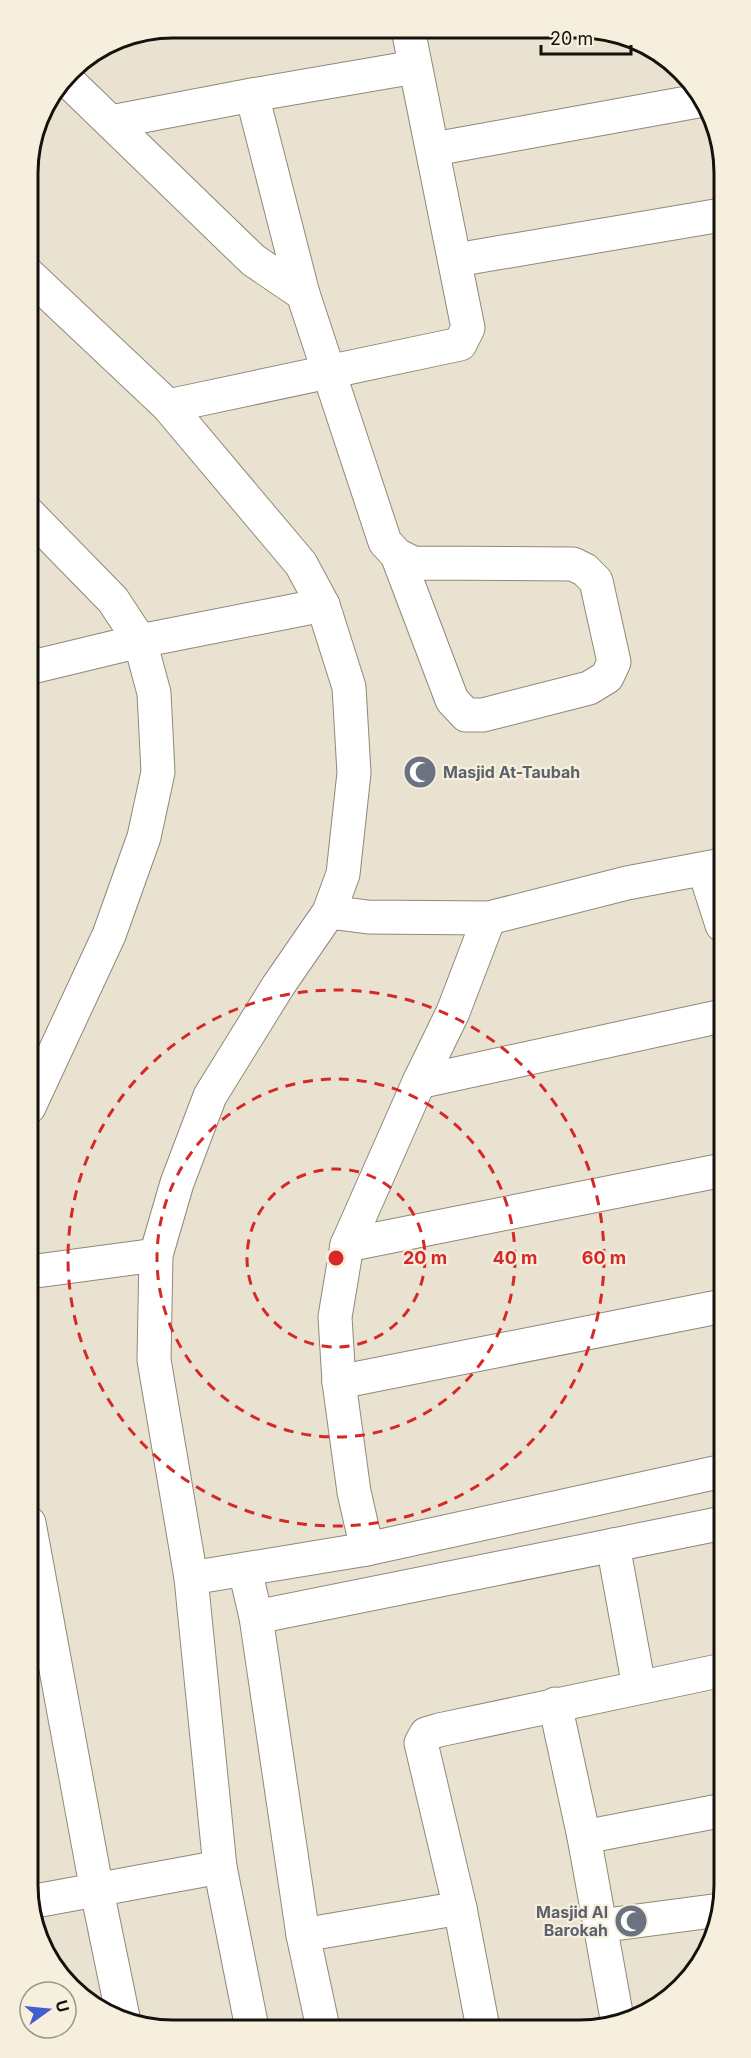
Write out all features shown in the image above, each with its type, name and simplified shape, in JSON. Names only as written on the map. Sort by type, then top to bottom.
[{"type":"street","points":[[168,406],[460,344],[468,328],[434,149],[415,67],[417,38]]},
{"type":"street","points":[[111,122],[415,67]]},
{"type":"street","points":[[71,84],[253,260],[303,294]]},
{"type":"street","points":[[252,96],[303,294],[384,542],[397,555],[413,563],[573,564],[585,570],[596,581],[614,662],[607,677],[589,688],[483,715],[466,715],[452,700],[397,555]]},
{"type":"street","points":[[434,149],[693,102]]},
{"type":"street","points":[[456,260],[714,216]]},
{"type":"street","points":[[38,284],[168,406],[301,564],[322,605],[349,687],[354,773],[343,874],[329,912],[278,986],[210,1096],[177,1183],[156,1255],[154,1360],[191,1578],[220,1867],[250,2020]]},
{"type":"street","points":[[38,523],[114,600],[140,641],[154,693],[158,772],[144,837],[109,935],[38,1088]]},
{"type":"street","points":[[38,666],[140,641],[322,605]]},
{"type":"street","points":[[329,912],[368,917],[489,918],[627,883],[713,867]]},
{"type":"street","points":[[367,1550],[354,1492],[339,1382],[335,1317],[347,1245],[419,1082],[453,1012],[489,918]]},
{"type":"street","points":[[419,1082],[714,1018]]},
{"type":"street","points":[[347,1245],[713,1172]]},
{"type":"street","points":[[38,1271],[156,1255]]},
{"type":"street","points":[[339,1382],[713,1308]]},
{"type":"street","points":[[191,1578],[367,1550],[713,1473]]},
{"type":"street","points":[[256,1617],[713,1526]]},
{"type":"street","points":[[613,1545],[639,1687]]},
{"type":"street","points":[[245,1570],[256,1617],[303,1935],[321,2020]]},
{"type":"street","points":[[38,1572],[97,1891],[122,2010]]},
{"type":"street","points":[[481,2020],[460,1908],[421,1743],[426,1734],[555,1704],[713,1672]]},
{"type":"street","points":[[555,1704],[584,1837],[616,2015]]},
{"type":"street","points":[[584,1837],[713,1812]]},
{"type":"street","points":[[39,1901],[220,1867]]},
{"type":"street","points":[[303,1935],[460,1908]]},
{"type":"street","points":[[599,1926],[711,1911]]},
{"type":"place","name":"Masjid At-Taubah","points":[[420,772]]},
{"type":"place","name":"Masjid Al Barokah","points":[[631,1921]]}]
